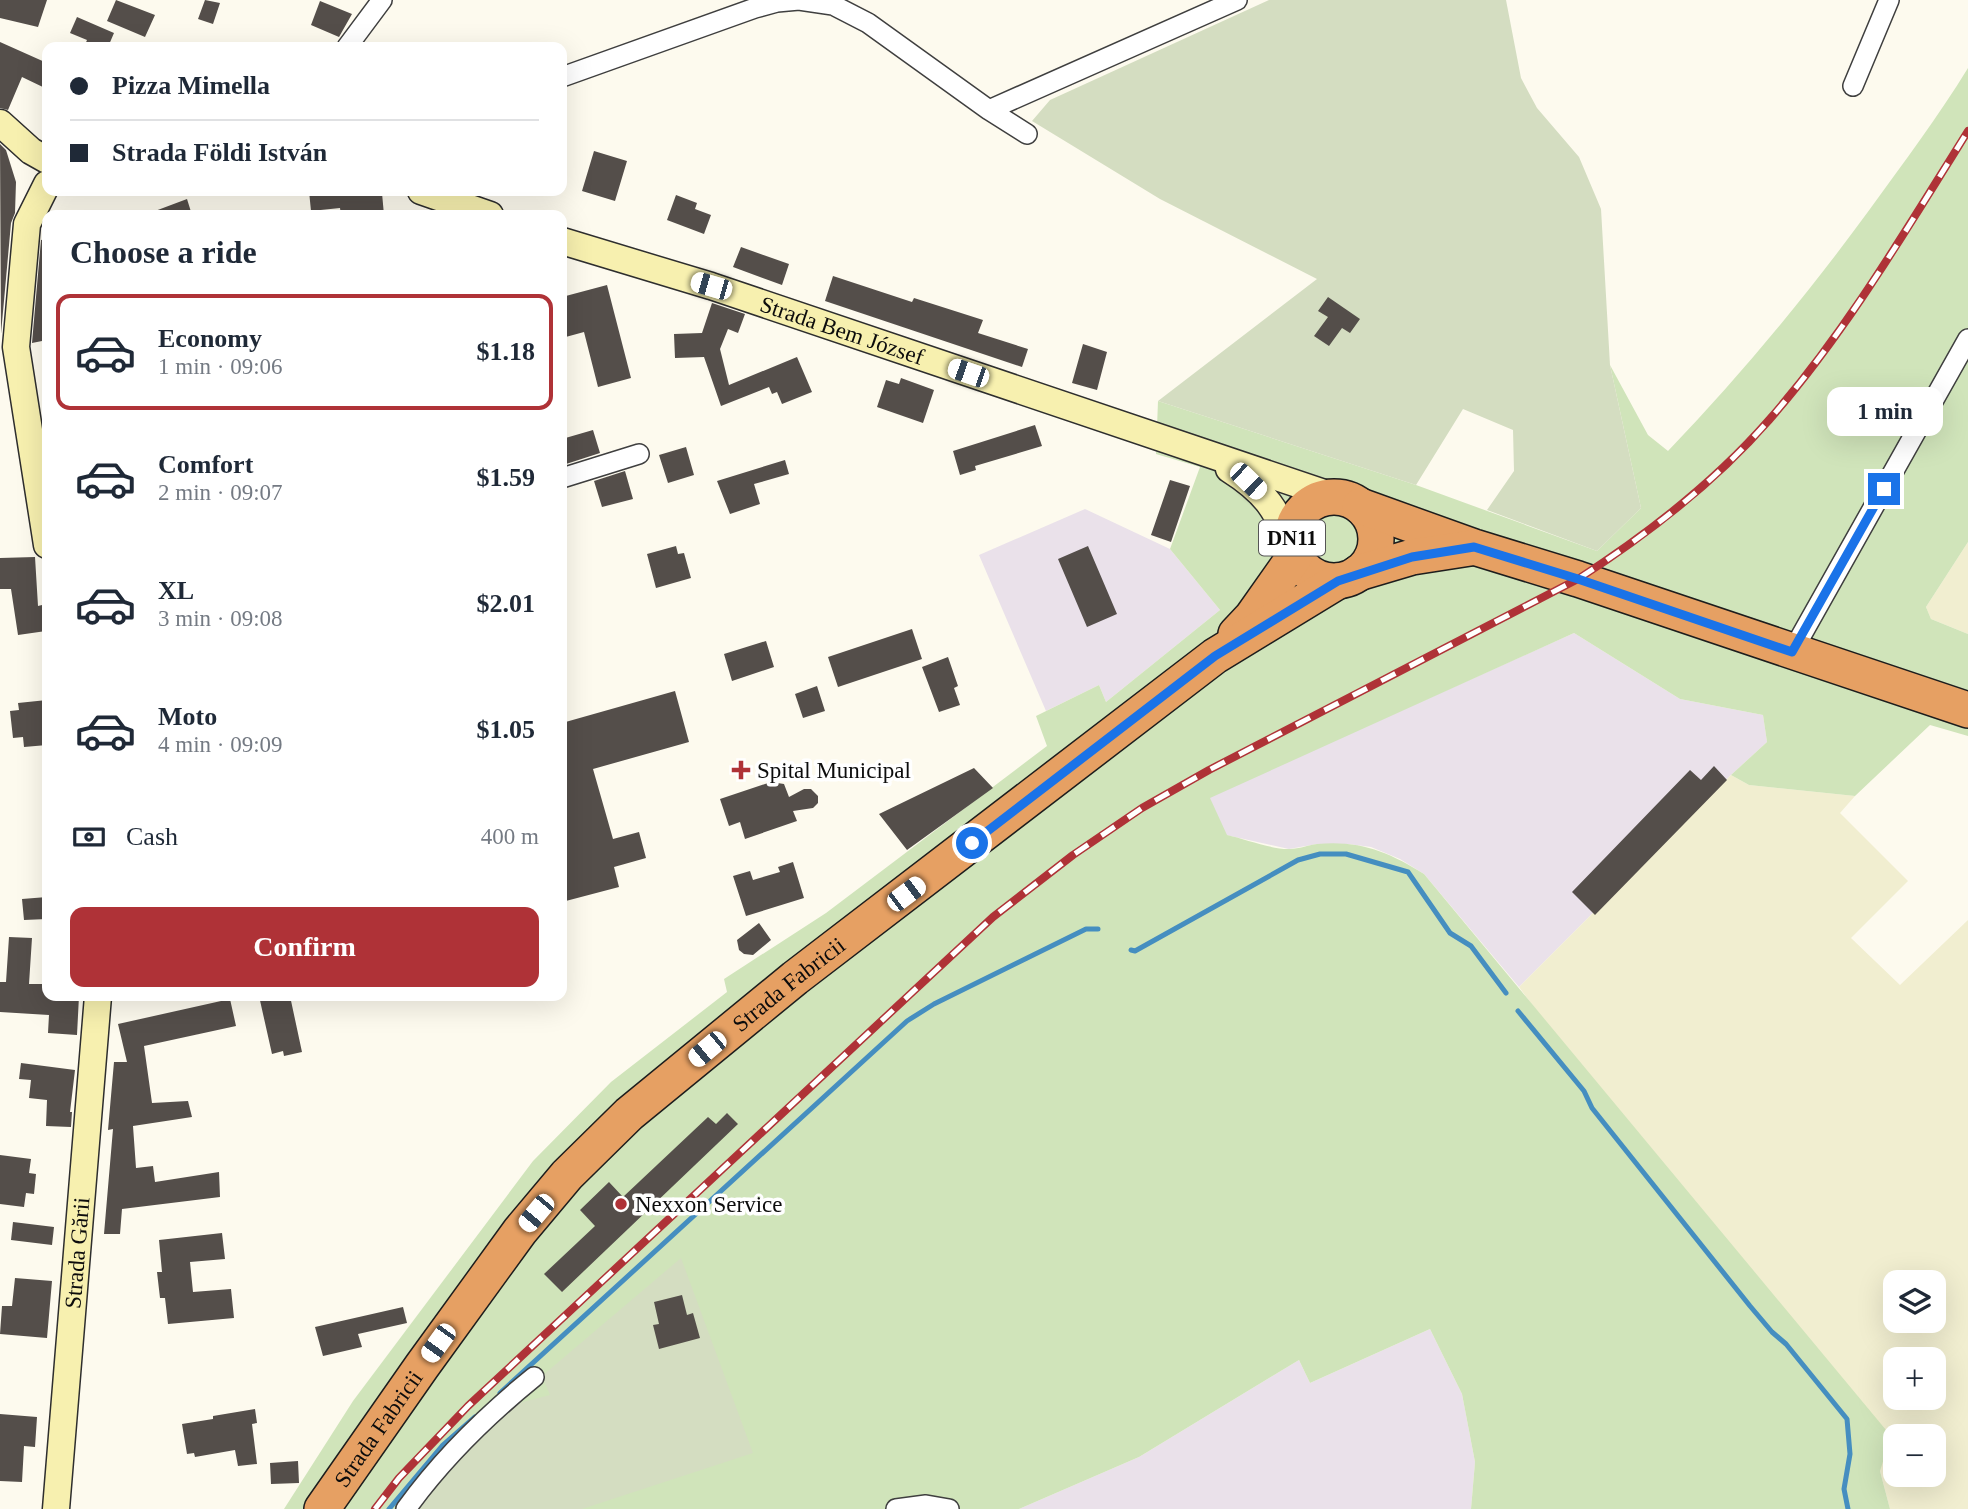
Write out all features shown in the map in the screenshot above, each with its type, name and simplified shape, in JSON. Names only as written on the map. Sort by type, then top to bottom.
[{"type":"highway","name":"DN11","points":[[1348,577],[1324,580],[1310,574],[1294,553],[1293,529],[1305,508],[1315,501],[1350,502]]},
{"type":"highway","name":"Strada Bem József","points":[[1350,502],[1474,547],[1578,579],[1968,710]]},
{"type":"highway","points":[[1348,577],[1368,564],[1376,540],[1374,527],[1368,516],[1350,502]]},
{"type":"highway","name":"Strada Bem József","points":[[1348,577],[1412,557],[1474,547]]},
{"type":"highway","name":"Strada Fabricii","points":[[1215,656],[1252,617],[1294,553]]},
{"type":"highway","name":"Strada Fabricii","points":[[322,1509],[520,1231],[599,1142],[687,1065],[795,978],[1215,656],[1348,577]]},
{"type":"main road","points":[[0,123],[31,151],[42,157]]},
{"type":"main road","points":[[42,194],[27,224],[8,348],[42,520]]},
{"type":"main road","points":[[435,196],[476,210]]},
{"type":"main road","name":"Strada Bem József","points":[[567,243],[711,286],[1350,502]]},
{"type":"main road","name":"Strada Bem József","points":[[1200,452],[1248,481],[1268,501],[1278,515],[1294,553]]},
{"type":"main road","name":"Strada Gării","points":[[56,1509],[98,1001]]},
{"type":"street","points":[[351,42],[382,0]]},
{"type":"street","points":[[989,110],[1237,0]]},
{"type":"street","points":[[1853,86],[1889,0]]},
{"type":"street","points":[[567,75],[755,8],[777,2],[811,1],[832,5],[868,23],[1027,134]]},
{"type":"street","points":[[1792,652],[1968,339]]},
{"type":"street","points":[[567,476],[639,454]]},
{"type":"street","points":[[406,1509],[430,1477],[467,1437],[534,1377]]},
{"type":"street","points":[[895,1509],[926,1505],[949,1509]]},
{"type":"shaded area","points":[[1085,509],[1170,549],[1220,610],[1106,702],[1099,685],[1046,711],[979,555]]},
{"type":"shaded area","points":[[1968,542],[1968,634],[1931,619],[1926,607]]},
{"type":"shaded area","points":[[1574,633],[1680,699],[1763,715],[1767,742],[1519,987],[1424,874],[1400,859],[1371,847],[1317,844],[1289,849],[1226,835],[1209,797]]},
{"type":"shaded area","points":[[1731,775],[1749,785],[1855,796],[1840,813],[1908,881],[1851,938],[1900,985],[1968,920],[1968,1509],[1890,1509],[1884,1487],[1946,1487],[1946,1424],[1883,1424],[1883,1482],[1880,1471],[1519,987]]},
{"type":"shaded area","points":[[1430,1329],[1462,1394],[1475,1462],[1471,1509],[1019,1509],[1139,1457],[1299,1360],[1310,1383]]},
{"type":"green space","points":[[1269,0],[1506,0],[1521,78],[1537,108],[1579,157],[1601,209],[1610,365],[1641,508],[1597,551],[1487,510],[1514,471],[1513,430],[1463,409],[1416,485],[1158,401],[1317,279],[1160,199],[1032,121],[1050,100]]},
{"type":"green space","points":[[1968,68],[1968,542],[1926,607],[1931,619],[1968,634],[1968,736],[1930,725],[1855,796],[1749,785],[1731,775],[1767,742],[1763,715],[1680,699],[1574,633],[1210,798],[1227,835],[1283,849],[1333,843],[1361,846],[1399,859],[1424,874],[1883,1426],[1883,1461],[1880,1471],[1890,1509],[1471,1509],[1475,1462],[1462,1394],[1430,1329],[1310,1383],[1299,1360],[1139,1457],[1019,1509],[284,1509],[353,1401],[533,1161],[611,1082],[727,992],[724,979],[826,913],[1047,746],[1036,716],[1099,685],[1106,702],[1220,610],[1170,549],[1200,467],[1156,454],[1158,401],[1416,485],[1597,551],[1641,508],[1610,365],[1648,435],[1668,451],[1748,363],[1823,272],[1945,104]]},
{"type":"green space","points":[[681,1258],[753,1453],[582,1509],[417,1509],[471,1443],[519,1403],[550,1395],[542,1376]]},
{"type":"building","points":[[0,0],[47,0],[38,27],[0,18]]},
{"type":"building","points":[[116,0],[155,15],[145,37],[107,21]]},
{"type":"building","points":[[205,0],[220,3],[213,24],[198,19]]},
{"type":"building","points":[[320,1],[352,14],[339,37],[311,25]]},
{"type":"building","points":[[77,17],[114,33],[110,42],[86,42],[87,40],[70,33]]},
{"type":"building","points":[[0,42],[42,61],[42,87],[22,77],[8,110],[0,108]]},
{"type":"building","points":[[0,144],[6,150],[16,182],[1,334]]},
{"type":"building","points":[[594,151],[627,161],[615,201],[582,191]]},
{"type":"building","points":[[676,195],[697,203],[695,209],[711,215],[704,234],[667,220]]},
{"type":"building","points":[[310,196],[382,196],[384,210],[311,210]]},
{"type":"building","points":[[187,199],[190,210],[158,210]]},
{"type":"building","points":[[41,240],[42,341],[32,343]]},
{"type":"building","points":[[741,247],[789,264],[782,285],[733,267]]},
{"type":"building","points":[[833,276],[912,302],[914,298],[983,320],[978,333],[1028,349],[1022,367],[825,301]]},
{"type":"building","points":[[607,285],[631,378],[598,387],[584,332],[567,337],[567,296]]},
{"type":"building","points":[[1328,297],[1360,319],[1350,333],[1342,328],[1329,346],[1314,336],[1328,317],[1318,311]]},
{"type":"building","points":[[712,303],[745,314],[738,333],[728,329],[720,349],[729,385],[797,357],[812,392],[782,404],[777,392],[772,394],[769,387],[721,406],[704,357],[675,358],[674,334],[702,333]]},
{"type":"building","points":[[1083,344],[1107,352],[1097,390],[1072,383]]},
{"type":"building","points":[[901,378],[934,390],[923,423],[877,407],[886,380],[899,384]]},
{"type":"building","points":[[1035,425],[1042,446],[975,466],[976,470],[960,475],[953,451]]},
{"type":"building","points":[[593,430],[600,453],[567,464],[567,438]]},
{"type":"building","points":[[686,447],[694,475],[668,483],[659,455]]},
{"type":"building","points":[[785,460],[789,474],[754,484],[760,504],[730,514],[717,481]]},
{"type":"building","points":[[625,471],[633,499],[602,507],[594,481]]},
{"type":"building","points":[[1170,480],[1190,486],[1171,542],[1151,535]]},
{"type":"building","points":[[676,546],[678,554],[684,553],[691,578],[656,588],[647,554]]},
{"type":"building","points":[[1088,546],[1117,614],[1087,627],[1058,559]]},
{"type":"building","points":[[35,557],[38,606],[42,605],[42,632],[18,635],[11,589],[0,589],[0,558]]},
{"type":"building","points":[[912,629],[922,659],[838,687],[828,657]]},
{"type":"building","points":[[766,641],[774,667],[732,681],[724,654]]},
{"type":"building","points":[[948,657],[958,686],[954,688],[960,705],[939,712],[922,667]]},
{"type":"building","points":[[817,686],[825,711],[803,718],[795,694]]},
{"type":"building","points":[[675,691],[689,742],[593,769],[613,839],[639,832],[646,858],[614,867],[619,887],[567,901],[567,722]]},
{"type":"building","points":[[42,701],[42,745],[24,747],[23,737],[13,738],[10,711],[19,710],[18,703]]},
{"type":"building","points":[[1714,766],[1727,780],[1595,915],[1572,892],[1690,770],[1701,780]]},
{"type":"building","points":[[974,768],[993,788],[907,850],[879,814]]},
{"type":"building","points":[[771,782],[784,784],[789,797],[804,789],[811,789],[818,796],[818,803],[813,808],[793,811],[797,821],[745,839],[740,822],[729,826],[720,799]]},
{"type":"building","points":[[793,862],[804,898],[746,916],[733,876],[750,871],[753,880],[780,872],[778,867]]},
{"type":"building","points":[[42,897],[42,919],[24,920],[22,899]]},
{"type":"building","points":[[759,923],[771,940],[753,955],[744,954],[739,950],[737,940]]},
{"type":"building","points":[[9,937],[32,938],[29,984],[42,984],[42,1001],[79,1001],[77,1035],[48,1033],[49,1015],[0,1012],[0,982],[6,982]]},
{"type":"building","points":[[230,1001],[236,1026],[144,1046],[152,1103],[188,1101],[192,1117],[133,1126],[136,1168],[153,1166],[155,1182],[219,1172],[220,1197],[122,1209],[120,1234],[104,1234],[113,1129],[108,1130],[114,1062],[127,1062],[118,1024]]},
{"type":"building","points":[[260,1001],[291,1001],[302,1052],[284,1056],[283,1051],[272,1054]]},
{"type":"building","points":[[21,1063],[75,1070],[71,1127],[46,1126],[47,1100],[29,1098],[31,1080],[19,1079]]},
{"type":"building","name":"Nexxon Service","points":[[727,1113],[738,1124],[562,1292],[544,1274],[595,1226],[580,1210],[609,1182],[623,1197],[708,1117],[716,1124]]},
{"type":"building","points":[[0,1155],[31,1159],[29,1173],[36,1174],[34,1194],[26,1193],[24,1207],[0,1204]]},
{"type":"building","points":[[13,1222],[54,1227],[52,1245],[11,1240]]},
{"type":"building","points":[[222,1233],[225,1259],[190,1262],[193,1292],[231,1289],[234,1318],[168,1324],[165,1298],[160,1298],[157,1272],[162,1272],[159,1240]]},
{"type":"building","points":[[15,1278],[52,1281],[47,1338],[0,1334],[2,1306],[12,1306]]},
{"type":"building","points":[[682,1295],[687,1315],[693,1313],[700,1338],[659,1349],[653,1325],[659,1324],[654,1302]]},
{"type":"building","points":[[403,1307],[407,1323],[358,1334],[362,1347],[323,1356],[315,1327]]},
{"type":"building","points":[[255,1409],[257,1423],[252,1424],[257,1464],[238,1466],[235,1450],[195,1457],[194,1453],[187,1454],[182,1424]]},
{"type":"building","points":[[0,1414],[37,1417],[35,1447],[24,1446],[22,1482],[0,1481]]},
{"type":"building","points":[[298,1461],[299,1483],[271,1484],[270,1463]]},
{"type":"waterway","points":[[1131,950],[1135,951],[1298,860],[1320,854],[1346,854],[1408,872],[1450,933],[1471,946],[1506,993]]},
{"type":"waterway","points":[[500,1393],[907,1021],[934,1004],[1086,929],[1098,929]]},
{"type":"waterway","points":[[1518,1011],[1584,1091],[1592,1108],[1750,1306],[1786,1344],[1847,1419],[1850,1454],[1844,1489],[1848,1509]]},
{"type":"waterway","points":[[389,1509],[442,1446],[475,1417]]},
{"type":"railway","points":[[375,1509],[399,1478],[468,1406],[993,917],[1073,855],[1142,808],[1209,770],[1578,579],[1655,526],[1703,486],[1769,420],[1824,352],[1874,280],[1968,131]]},
{"type":"place","name":"Spital Municipal","points":[[741,770]]},
{"type":"place","name":"Nexxon Service","points":[[621,1204]]},
{"type":"route","points":[[972,843],[1215,656],[1338,581],[1412,557],[1474,547],[1578,579],[1792,652],[1884,489]]}]
